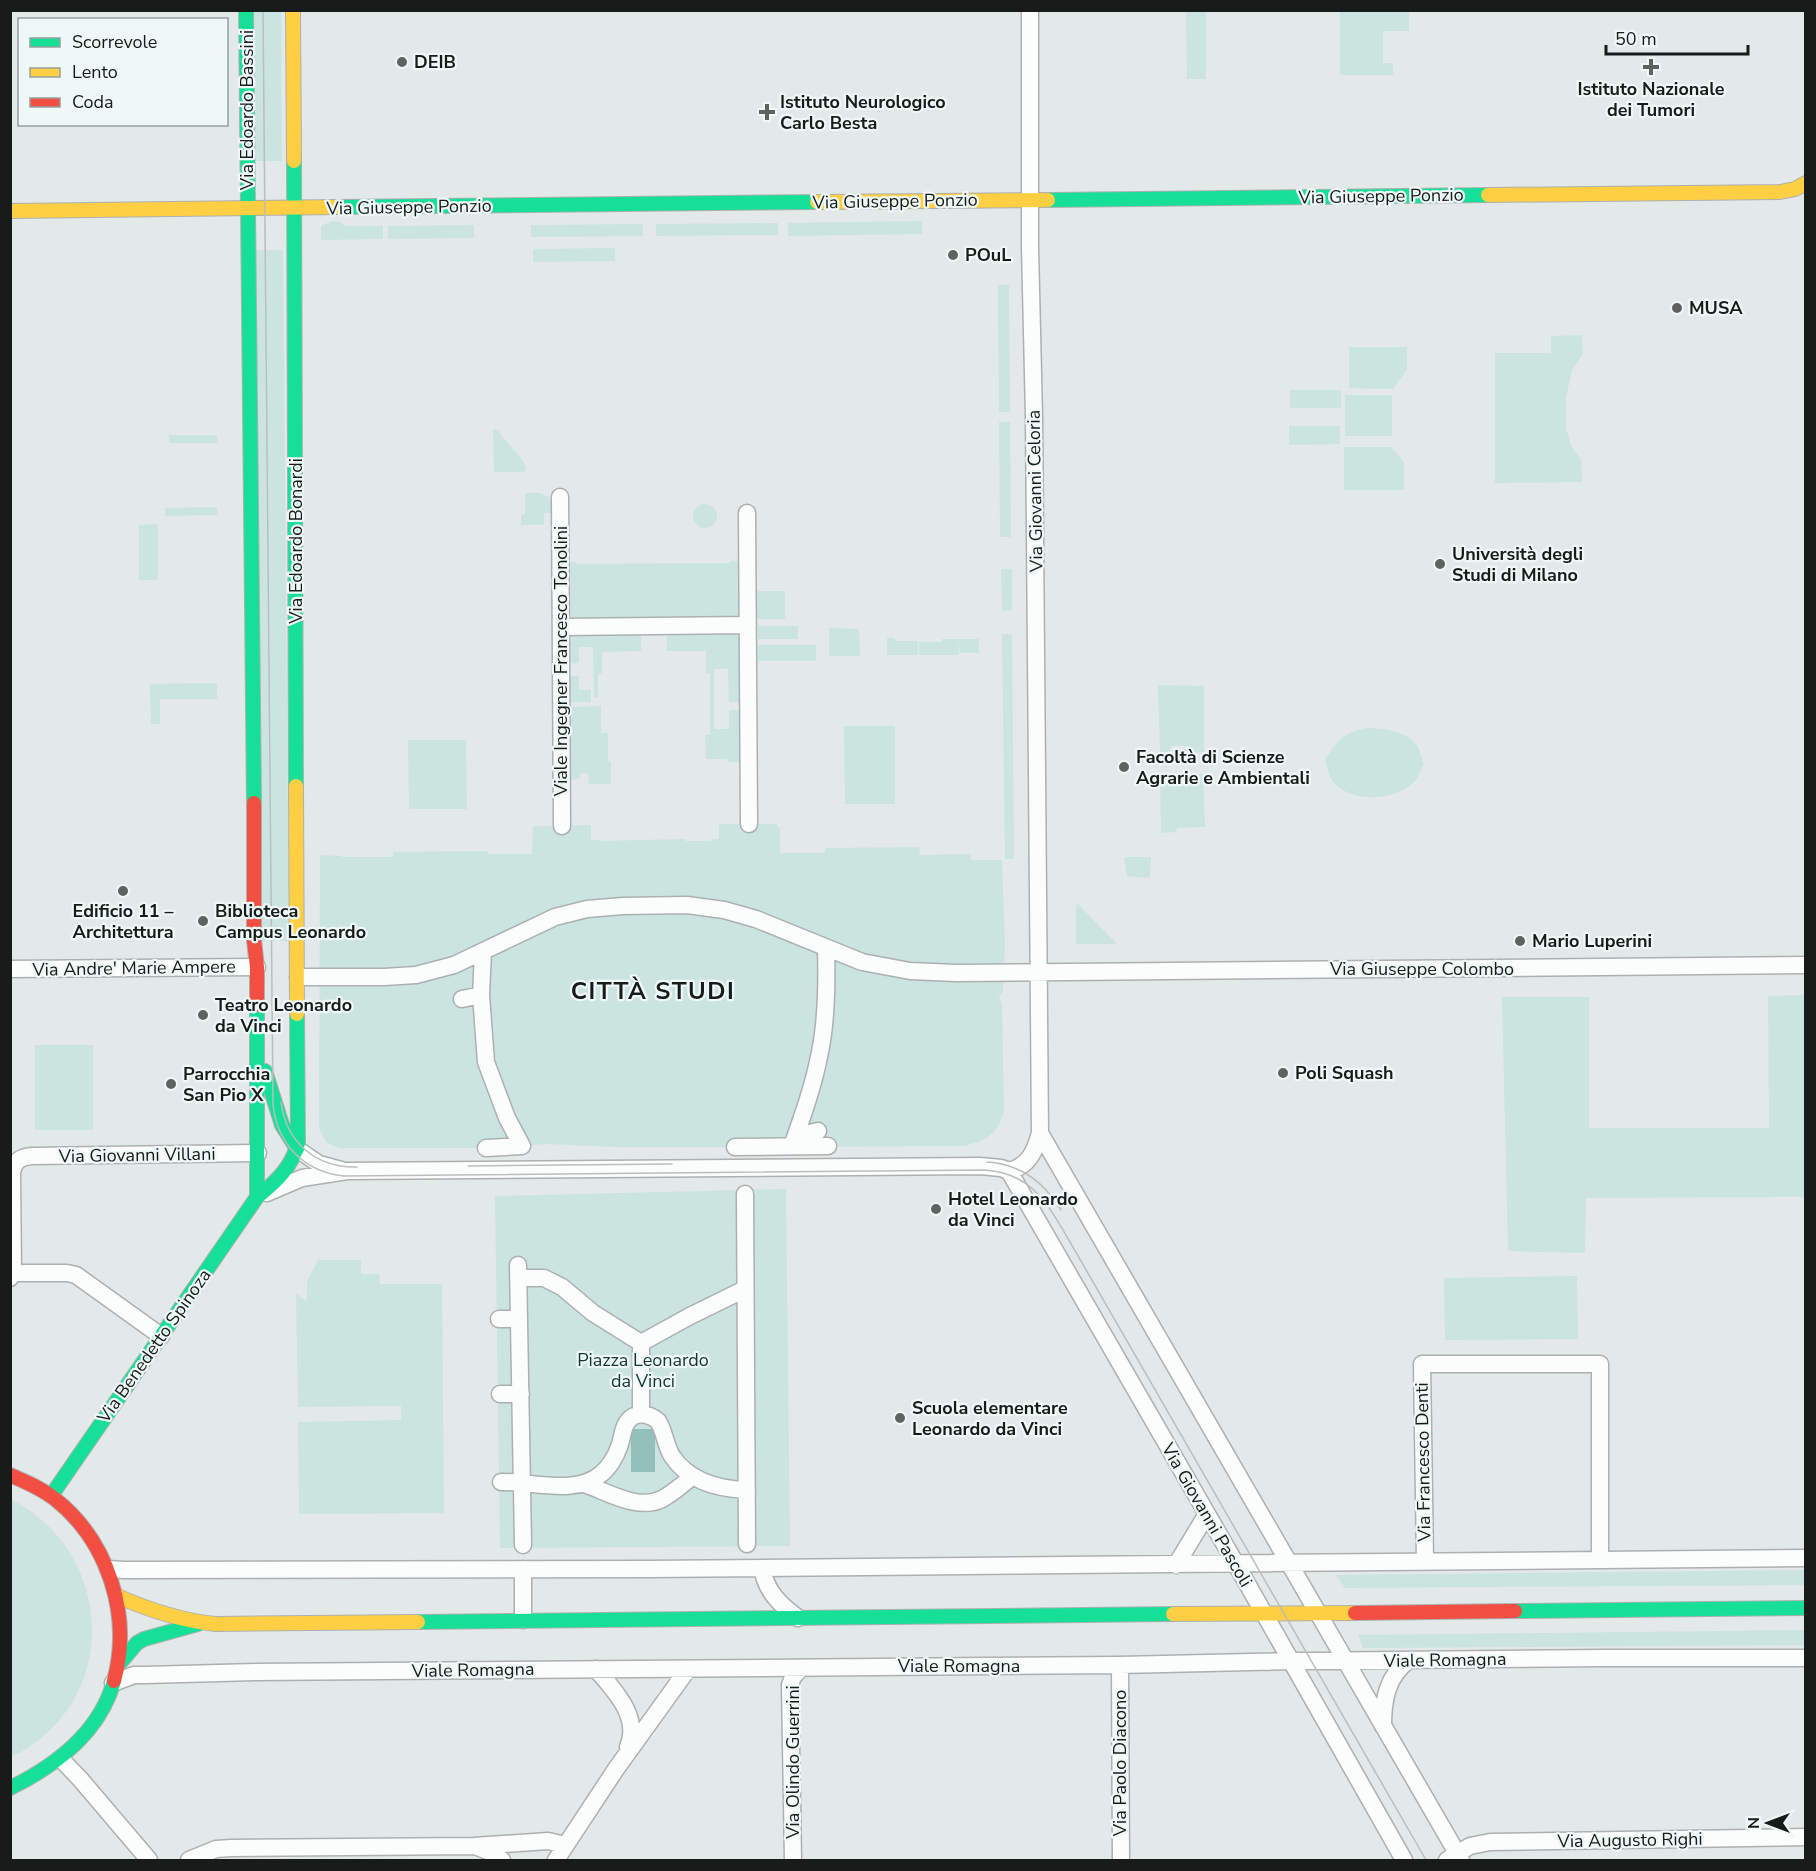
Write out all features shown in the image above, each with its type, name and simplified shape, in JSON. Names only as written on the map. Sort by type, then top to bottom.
[{"type":"street","name":"Via Edoardo Bassini","points":[[246,10],[248,209]]},
{"type":"street","points":[[293,10],[294,208]]},
{"type":"street","name":"Via Giovanni Celoria","points":[[1030,10],[1038,972]]},
{"type":"street","points":[[1780,192],[1795,189],[1806,183]]},
{"type":"street","name":"Via Giuseppe Ponzio","points":[[10,211],[1780,192]]},
{"type":"street","points":[[1780,192],[1806,202]]},
{"type":"street","name":"Via Edoardo Bonardi","points":[[294,208],[298,977]]},
{"type":"street","points":[[248,209],[254,940],[257,967],[258,1048],[269,1152],[257,1197]]},
{"type":"street","name":"Viale Ingegner Francesco Tonolini","points":[[560,497],[562,826]]},
{"type":"street","points":[[747,513],[749,824]]},
{"type":"street","points":[[561,627],[748,625]]},
{"type":"street","points":[[655,905],[687,905],[724,910],[791,932],[826,949],[862,962],[910,971],[1038,972],[1040,1133],[1028,1161],[1018,1169],[1009,1171],[980,1166],[347,1172],[302,1178],[257,1197],[285,1172],[297,1149],[299,1127],[298,977],[416,975],[454,964],[483,952],[514,934],[555,917],[587,909],[655,905]]},
{"type":"street","points":[[794,1141],[810,1097],[834,992],[826,949]]},
{"type":"street","points":[[483,952],[480,995],[486,1062],[511,1128]]},
{"type":"street","name":"Via Giuseppe Colombo","points":[[1038,972],[1806,965]]},
{"type":"street","name":"Via Andre' Marie Ampere","points":[[10,969],[257,967]]},
{"type":"street","points":[[462,999],[480,995]]},
{"type":"street","points":[[258,1048],[282,1125],[297,1149],[318,1164],[347,1172]]},
{"type":"street","points":[[794,1141],[819,1131]]},
{"type":"street","points":[[1040,1133],[1383,1726],[1455,1858]]},
{"type":"street","points":[[735,1147],[794,1141],[828,1146]]},
{"type":"street","points":[[269,1152],[297,1149]]},
{"type":"street","name":"Via Giovanni Villani","points":[[12,1275],[12,1173],[18,1160],[32,1156],[269,1152]]},
{"type":"street","name":"Via Giovanni Pascoli","points":[[1009,1171],[1404,1860]]},
{"type":"street","points":[[745,1194],[747,1544]]},
{"type":"street","name":"Via Benedetto Spinoza","points":[[51,1496],[257,1197]]},
{"type":"street","points":[[523,1545],[518,1271],[544,1278],[562,1287],[593,1312],[641,1343]]},
{"type":"street","points":[[12,1275],[67,1273],[76,1275],[161,1336]]},
{"type":"street","points":[[641,1343],[745,1289]]},
{"type":"street","points":[[499,1319],[519,1318]]},
{"type":"street","points":[[641,1343],[641,1414]]},
{"type":"street","name":"Via Francesco Denti","points":[[1425,1561],[1422,1364],[1600,1364],[1600,1560]]},
{"type":"street","points":[[500,1394],[520,1394]]},
{"type":"street","points":[[584,1484],[601,1475],[620,1446],[627,1423],[641,1414],[658,1421],[672,1455],[680,1466],[693,1476],[713,1486],[747,1490]]},
{"type":"street","points":[[10,1475],[24,1479],[51,1496],[71,1512],[88,1532],[108,1569],[117,1596],[120,1633],[119,1664],[113,1683],[93,1723],[61,1759],[37,1776],[10,1788]]},
{"type":"street","points":[[501,1482],[540,1485],[584,1484],[627,1500],[644,1503],[661,1500],[693,1476]]},
{"type":"street","points":[[1176,1564],[1207,1514]]},
{"type":"street","points":[[108,1569],[762,1568],[1806,1558]]},
{"type":"street","points":[[762,1568],[771,1593],[782,1606],[798,1618]]},
{"type":"street","points":[[523,1569],[523,1620]]},
{"type":"street","points":[[117,1596],[160,1612],[204,1623]]},
{"type":"street","points":[[119,1664],[137,1643],[144,1639],[204,1623],[1806,1608]]},
{"type":"street","name":"Viale Romagna","points":[[113,1683],[134,1675],[145,1674],[1120,1665],[1291,1661],[1806,1658]]},
{"type":"street","points":[[1383,1726],[1383,1710],[1390,1682],[1401,1666],[1409,1660]]},
{"type":"street","name":"Via Paolo Diacono","points":[[1120,1665],[1121,1860]]},
{"type":"street","name":"Via Olindo Guerrini","points":[[793,1860],[790,1685],[793,1677],[801,1668]]},
{"type":"street","points":[[596,1669],[623,1703],[632,1729],[630,1744],[616,1769]]},
{"type":"street","points":[[556,1860],[616,1769],[688,1669]]},
{"type":"street","points":[[61,1759],[149,1860]]},
{"type":"street","name":"Via Augusto Righi","points":[[1455,1858],[1470,1846],[1490,1842],[1806,1837]]},
{"type":"street","points":[[189,1860],[216,1849],[231,1848],[474,1846],[549,1841],[565,1845]]},
{"type":"street","points":[[474,1846],[502,1860]]},
{"type":"green space","points":[[253,11],[281,11],[282,161],[254,161]]},
{"type":"green space","points":[[1186,11],[1206,11],[1206,79],[1187,79]]},
{"type":"green space","points":[[1340,11],[1409,11],[1409,31],[1383,31],[1383,63],[1393,63],[1393,75],[1340,75]]},
{"type":"green space","points":[[338,221],[346,226],[383,226],[383,239],[321,240],[321,226]]},
{"type":"green space","points":[[922,221],[922,234],[788,236],[788,223]]},
{"type":"green space","points":[[778,223],[778,235],[656,236],[656,224]]},
{"type":"green space","points":[[643,224],[643,236],[531,237],[531,225]]},
{"type":"green space","points":[[474,225],[474,238],[388,239],[388,226]]},
{"type":"green space","points":[[615,248],[615,261],[533,262],[533,249]]},
{"type":"green space","points":[[255,250],[283,250],[289,941],[261,941]]},
{"type":"green space","points":[[998,285],[1009,285],[1010,412],[999,412]]},
{"type":"green space","points":[[1582,335],[1583,354],[1572,370],[1566,397],[1566,429],[1572,447],[1581,460],[1582,482],[1495,483],[1495,353],[1551,353],[1551,336]]},
{"type":"green space","points":[[1349,347],[1407,347],[1407,369],[1393,389],[1349,388]]},
{"type":"green space","points":[[1290,390],[1341,390],[1341,408],[1290,408]]},
{"type":"green space","points":[[1345,395],[1392,395],[1392,436],[1345,436]]},
{"type":"green space","points":[[999,422],[1010,422],[1011,537],[1000,537]]},
{"type":"green space","points":[[1289,426],[1340,426],[1340,444],[1289,445]]},
{"type":"green space","points":[[493,429],[498,431],[523,461],[526,468],[524,472],[494,472]]},
{"type":"green space","points":[[169,435],[217,435],[217,443],[169,443]]},
{"type":"green space","points":[[1344,447],[1391,447],[1404,462],[1404,490],[1344,490]]},
{"type":"green space","points":[[525,493],[540,493],[549,497],[553,513],[544,513],[544,525],[521,525],[521,515],[525,514]]},
{"type":"green space","points":[[705,504],[713,508],[717,516],[713,524],[705,528],[697,524],[693,516],[697,508]]},
{"type":"green space","points":[[217,507],[217,515],[165,516],[165,508]]},
{"type":"green space","points":[[158,524],[158,580],[139,580],[139,525]]},
{"type":"green space","points":[[730,561],[742,561],[742,621],[567,622],[566,562],[577,564],[730,563]]},
{"type":"green space","points":[[1001,569],[1012,569],[1012,610],[1002,611]]},
{"type":"green space","points":[[753,591],[785,591],[785,619],[753,619]]},
{"type":"green space","points":[[758,626],[798,626],[798,639],[758,639]]},
{"type":"green space","points":[[829,628],[859,629],[860,656],[829,656]]},
{"type":"green space","points":[[641,631],[641,651],[602,652],[602,673],[598,674],[598,697],[594,697],[593,647],[579,647],[579,663],[567,663],[567,632]]},
{"type":"green space","points":[[667,631],[742,631],[742,702],[729,702],[728,669],[714,669],[714,729],[729,729],[729,710],[742,710],[743,762],[706,759],[705,735],[710,735],[710,673],[706,673],[706,651],[667,651]]},
{"type":"green space","points":[[1002,634],[1012,634],[1014,859],[1005,859]]},
{"type":"green space","points":[[887,638],[895,638],[895,641],[918,641],[918,655],[887,655]]},
{"type":"green space","points":[[942,639],[979,639],[979,653],[960,653],[959,641],[959,655],[919,655],[919,642],[942,642]]},
{"type":"green space","points":[[758,645],[816,645],[816,661],[758,661]]},
{"type":"green space","points":[[567,676],[579,676],[579,690],[591,690],[591,702],[567,702]]},
{"type":"green space","points":[[217,683],[217,699],[160,699],[160,724],[151,724],[150,684]]},
{"type":"green space","points":[[1158,685],[1204,686],[1204,752],[1189,753],[1189,746],[1171,746],[1170,753],[1166,756],[1160,755]]},
{"type":"green space","points":[[601,706],[601,733],[608,733],[611,784],[589,784],[588,773],[580,773],[580,779],[567,780],[567,707]]},
{"type":"green space","points":[[844,726],[895,726],[895,804],[845,804]]},
{"type":"green space","points":[[1367,728],[1388,730],[1413,741],[1424,764],[1412,784],[1393,794],[1372,797],[1350,794],[1333,782],[1325,760],[1342,738],[1352,732]]},
{"type":"green space","points":[[408,740],[466,740],[467,809],[409,809]]},
{"type":"green space","points":[[1193,774],[1203,774],[1205,827],[1177,828],[1176,832],[1161,833],[1160,778],[1171,778],[1172,784],[1188,784]]},
{"type":"green space","points":[[719,824],[777,824],[777,827],[780,827],[780,853],[825,853],[825,848],[919,847],[920,855],[971,854],[971,860],[1002,860],[1005,945],[1003,992],[999,997],[1002,1005],[1004,1111],[998,1126],[990,1135],[964,1146],[614,1147],[548,1144],[486,1148],[340,1148],[329,1144],[324,1139],[319,1128],[320,855],[393,857],[393,852],[487,851],[488,854],[532,854],[533,827],[539,826],[591,825],[591,840],[600,841],[685,839],[686,841],[711,841],[719,839]]},
{"type":"green space","points":[[1124,857],[1151,857],[1150,878],[1127,876]]},
{"type":"green space","points":[[1076,902],[1117,944],[1076,944]]},
{"type":"green space","points":[[1805,995],[1805,1197],[1586,1198],[1585,1253],[1508,1251],[1502,997],[1589,997],[1589,1128],[1769,1128],[1768,996]]},
{"type":"green space","points":[[35,1045],[93,1045],[93,1130],[35,1130]]},
{"type":"green space","name":"Piazza Leonardo da Vinci","points":[[786,1189],[790,1546],[500,1548],[495,1196]]},
{"type":"green space","points":[[318,1260],[361,1260],[361,1274],[379,1274],[380,1284],[442,1284],[444,1513],[299,1514],[298,1422],[401,1420],[401,1406],[298,1407],[296,1294],[307,1301],[307,1281]]},
{"type":"green space","points":[[1577,1276],[1578,1339],[1445,1340],[1444,1278]]},
{"type":"green space","points":[[11,1499],[46,1524],[71,1555],[87,1591],[92,1629],[87,1667],[72,1702],[47,1733],[11,1757]]},
{"type":"green space","points":[[1805,1570],[1805,1585],[1345,1588],[1336,1575]]},
{"type":"green space","points":[[1805,1630],[1805,1645],[1363,1648],[1358,1635]]},
{"type":"water","points":[[631,1429],[655,1429],[655,1472],[631,1472]]},
{"type":"tram line","points":[[263,10],[273,1104],[280,1132],[295,1154],[305,1162],[317,1169],[344,1176],[984,1170],[1001,1172],[1027,1184],[1046,1204],[1062,1228],[1426,1860]]},
{"type":"tram line","points":[[281,1102],[289,1130],[306,1150],[329,1163],[357,1167]]},
{"type":"tram line","points":[[987,1162],[1010,1166],[1030,1176],[1047,1191],[1061,1210]]},
{"type":"tram line","points":[[468,1166],[672,1164]]},
{"type":"traffic: fast","points":[[246,10],[254,803]]},
{"type":"traffic: fast","points":[[294,161],[296,786]]},
{"type":"traffic: fast","points":[[1048,200],[1488,195]]},
{"type":"traffic: fast","points":[[338,207],[817,202]]},
{"type":"traffic: fast","points":[[257,1005],[257,1197]]},
{"type":"traffic: fast","points":[[51,1496],[257,1197],[277,1180],[292,1159],[298,1143],[297,1014]]},
{"type":"traffic: fast","points":[[265,1071],[282,1125],[297,1149]]},
{"type":"traffic: fast","points":[[1515,1611],[1806,1608]]},
{"type":"traffic: fast","points":[[418,1622],[1173,1614]]},
{"type":"traffic: fast","points":[[119,1664],[137,1643],[144,1639],[198,1624]]},
{"type":"traffic: fast","points":[[10,1788],[43,1769],[74,1745],[98,1716],[114,1681]]},
{"type":"traffic: slow","points":[[293,10],[294,161]]},
{"type":"traffic: slow","points":[[1488,195],[1780,192],[1795,189],[1806,183]]},
{"type":"traffic: slow","points":[[817,202],[1048,200]]},
{"type":"traffic: slow","points":[[10,211],[338,207]]},
{"type":"traffic: slow","points":[[296,786],[297,1014]]},
{"type":"traffic: slow","points":[[117,1596],[165,1614],[216,1624],[418,1622]]},
{"type":"traffic: slow","points":[[1173,1614],[1355,1613]]},
{"type":"traffic: jam","points":[[254,803],[254,940],[257,1005]]},
{"type":"traffic: jam","points":[[10,1475],[39,1488],[55,1499],[89,1536],[102,1558],[117,1605],[120,1631],[119,1656],[114,1681]]},
{"type":"traffic: jam","points":[[1355,1613],[1515,1611]]},
{"type":"place","name":"DEIB","points":[[402,62]]},
{"type":"place","name":"Istituto Nazionale dei Tumori","points":[[1651,67]]},
{"type":"place","name":"Istituto Neurologico Carlo Besta","points":[[767,112]]},
{"type":"place","name":"POuL","points":[[953,255]]},
{"type":"place","name":"MUSA","points":[[1677,308]]},
{"type":"place","name":"Università degli Studi di Milano","points":[[1440,564]]},
{"type":"place","name":"Facoltà di Scienze Agrarie e Ambientali","points":[[1124,767]]},
{"type":"place","name":"Edificio 11 – Architettura","points":[[123,891]]},
{"type":"place","name":"Biblioteca Campus Leonardo","points":[[203,921]]},
{"type":"place","name":"Mario Luperini","points":[[1520,941]]},
{"type":"place","name":"Teatro Leonardo da Vinci","points":[[203,1015]]},
{"type":"place","name":"Poli Squash","points":[[1283,1073]]},
{"type":"place","name":"Parrocchia San Pio X","points":[[171,1084]]},
{"type":"place","name":"Hotel Leonardo da Vinci","points":[[936,1209]]},
{"type":"place","name":"Scuola elementare Leonardo da Vinci","points":[[900,1418]]},
{"type":"district","name":"CITTÀ STUDI","points":[[653,991]]}]
